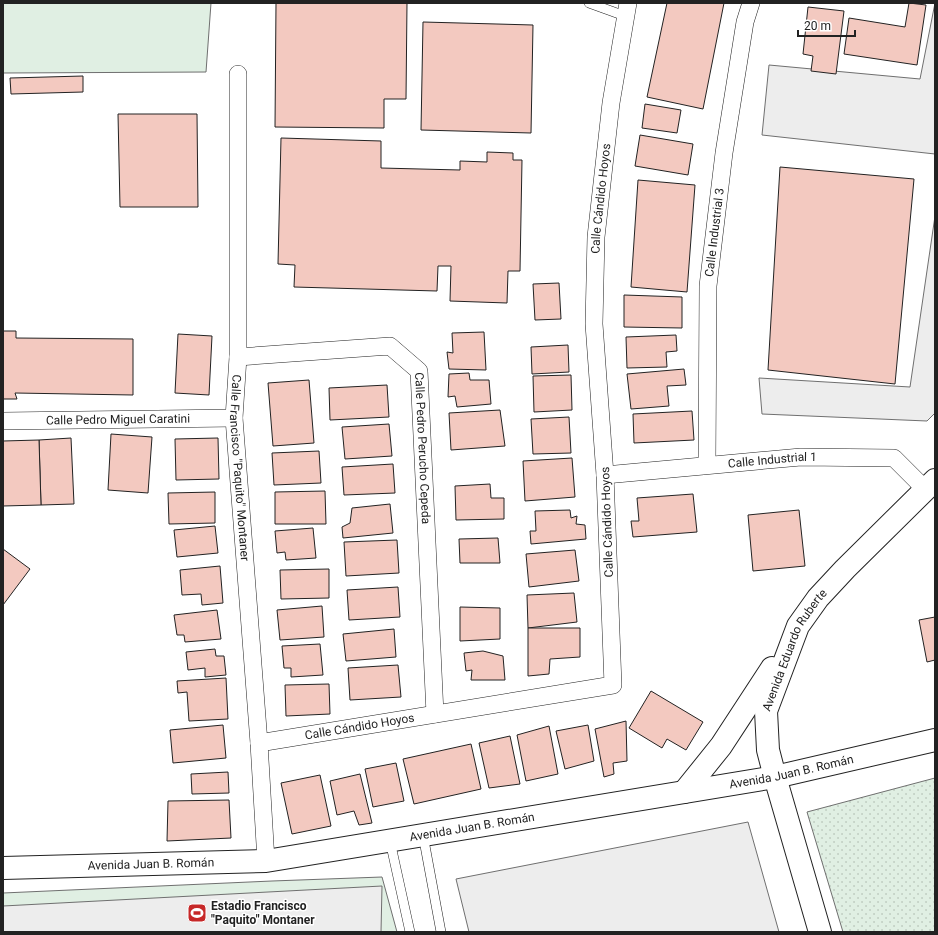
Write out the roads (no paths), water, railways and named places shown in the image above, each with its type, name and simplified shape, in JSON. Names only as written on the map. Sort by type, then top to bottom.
[{"type":"main road","name":"Avenida Eduardo Ruberte","points":[[820,932],[768,750],[766,711],[798,626],[818,598],[845,569],[930,485]]},
{"type":"main road","points":[[684,792],[721,746],[798,626]]},
{"type":"main road","name":"Avenida Juan B. Román","points":[[3,868],[266,861],[775,777],[935,740]]},
{"type":"street","name":"Calle Industrial 3","points":[[708,465],[708,286],[724,153],[745,22],[751,3]]},
{"type":"street","name":"Calle Cándido Hoyos","points":[[259,743],[613,685],[605,475],[594,324],[596,237],[611,103],[626,9]]},
{"type":"street","name":"Calle Francisco \"Paquito\" Montaner","points":[[238,74],[238,357],[234,418],[259,743],[266,861]]},
{"type":"street","name":"Calle Pedro Perucho Cepeda","points":[[238,357],[390,346],[419,371],[435,714]]},
{"type":"street","name":"Calle Pedro Miguel Caratini","points":[[3,421],[234,418]]},
{"type":"street","name":"Calle Industrial 1","points":[[605,475],[801,457],[894,458],[930,485]]},
{"type":"lane","points":[[589,3],[626,9]]},
{"type":"lane","points":[[423,835],[441,932]]},
{"type":"lane","points":[[390,841],[410,932]]},
{"type":"place","name":"Estadio Francisco \"Paquito\" Montaner","points":[[197,913]]}]
